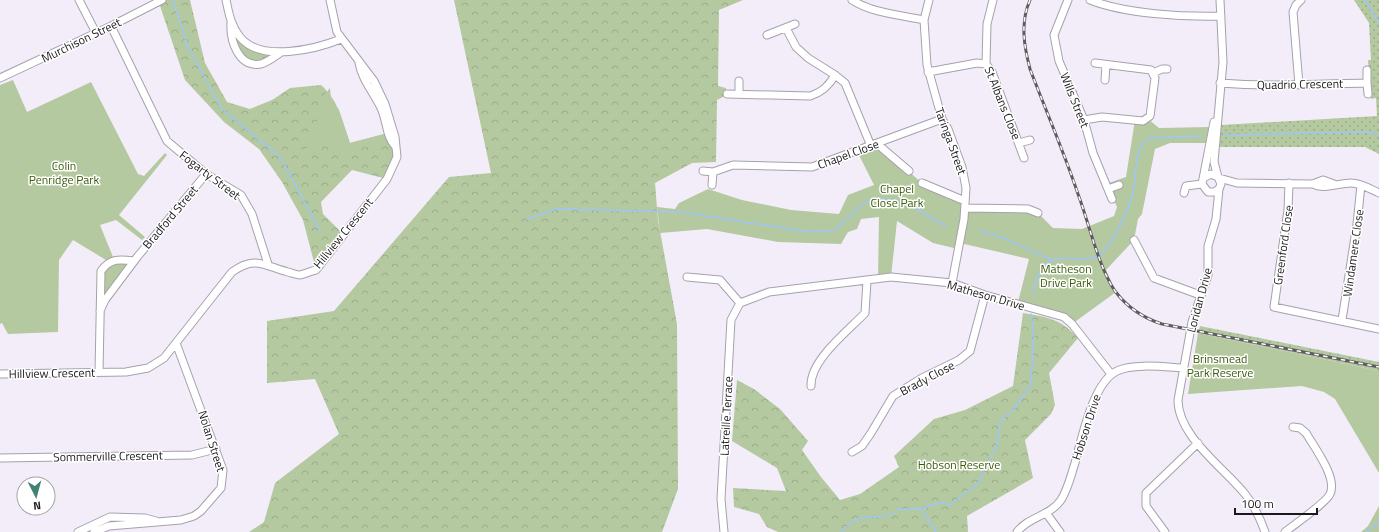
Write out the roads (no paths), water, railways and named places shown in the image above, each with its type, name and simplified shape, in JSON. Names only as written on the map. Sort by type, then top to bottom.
[{"type":"street","points":[[79,0],[96,33]]},
{"type":"street","name":"Murchison Street","points":[[0,78],[111,26],[162,0]]},
{"type":"street","points":[[232,0],[227,3],[236,51],[244,59],[254,64],[260,64],[280,53],[318,47],[341,39]]},
{"type":"street","name":"Hillview Crescent","points":[[0,374],[126,372],[148,368],[164,358],[232,272],[241,265],[251,262],[268,264],[279,270],[299,275],[316,270],[387,179],[397,156],[395,137],[385,104],[374,81],[341,39],[334,26],[330,0]]},
{"type":"street","points":[[852,0],[859,5],[875,10],[924,20]]},
{"type":"street","name":"Taringa Street","points":[[929,0],[924,20],[928,72],[942,119],[948,129],[962,167],[966,188],[965,205],[952,283]]},
{"type":"street","name":"St Albans Close","points":[[993,0],[987,24],[986,64],[992,72],[1024,158]]},
{"type":"street","name":"Wills Street","points":[[1068,0],[1054,35],[1059,61],[1084,120],[1093,153],[1112,199]]},
{"type":"street","points":[[1090,0],[1110,7],[1180,16],[1221,16]]},
{"type":"street","points":[[1219,178],[1214,162],[1223,50],[1220,0]]},
{"type":"street","points":[[1299,85],[1294,12],[1296,5],[1301,0]]},
{"type":"street","points":[[231,21],[246,43],[280,53]]},
{"type":"street","points":[[767,35],[795,24]]},
{"type":"street","name":"Fogarty Street","points":[[111,26],[167,141],[206,174],[241,195],[252,214],[268,264]]},
{"type":"street","points":[[786,28],[796,47],[808,58],[845,83],[871,146]]},
{"type":"street","points":[[928,72],[977,63],[986,64]]},
{"type":"street","points":[[1084,120],[1102,117],[1146,120],[1150,116],[1155,78],[1153,73],[1147,69],[1095,63]]},
{"type":"street","points":[[1105,80],[1106,65]]},
{"type":"street","points":[[1153,73],[1162,69],[1167,70]]},
{"type":"street","points":[[1366,70],[1368,94]]},
{"type":"street","points":[[726,94],[810,96],[825,88],[835,75]]},
{"type":"street","points":[[739,81],[739,94]]},
{"type":"street","name":"Quadrio Crescent","points":[[1220,83],[1246,85],[1299,85],[1367,83]]},
{"type":"street","points":[[1217,207],[1204,184],[1214,120],[1218,108]]},
{"type":"street","name":"Chapel Close","points":[[704,171],[712,172],[733,165],[812,167],[942,119]]},
{"type":"street","points":[[1019,143],[1030,140]]},
{"type":"street","points":[[878,143],[909,171]]},
{"type":"street","points":[[712,172],[712,185]]},
{"type":"street","name":"Bradford Street","points":[[100,311],[105,300],[134,261],[206,174]]},
{"type":"street","points":[[1184,193],[1186,186],[1204,184],[1211,174],[1237,183],[1313,184],[1323,180],[1334,184],[1352,183],[1361,185],[1379,193]]},
{"type":"street","name":"Loridan Drive","points":[[1219,178],[1216,219],[1208,246],[1208,275],[1192,322],[1183,368],[1178,410],[1187,431],[1245,494],[1257,513],[1265,532]]},
{"type":"street","points":[[922,183],[965,205],[1028,209],[1038,213]]},
{"type":"street","points":[[1204,184],[1211,192],[1237,183]]},
{"type":"street","name":"Greenford Close","points":[[1289,183],[1288,210],[1274,307],[1342,320]]},
{"type":"street","name":"Windamere Close","points":[[1342,320],[1357,224],[1361,185]]},
{"type":"street","points":[[1108,189],[1119,186]]},
{"type":"street","points":[[1134,240],[1154,278],[1200,295]]},
{"type":"street","name":"Bradford Street","points":[[99,372],[101,276],[104,267],[111,261],[119,259],[134,261]]},
{"type":"street","points":[[687,276],[720,280],[740,303]]},
{"type":"street","name":"Matheson Drive","points":[[740,303],[769,292],[892,277],[952,283],[985,295],[1064,317],[1072,324],[1111,374]]},
{"type":"street","points":[[811,386],[815,368],[825,354],[865,313],[867,281]]},
{"type":"street","name":"Brady Close","points":[[852,452],[862,446],[893,396],[922,378],[959,360],[970,351],[985,295]]},
{"type":"street","name":"Latreille Terrace","points":[[724,532],[721,499],[731,320],[740,303]]},
{"type":"street","points":[[1342,320],[1379,329]]},
{"type":"street","name":"Nolan Street","points":[[94,532],[109,526],[181,520],[194,516],[222,488],[224,476],[216,449],[176,343]]},
{"type":"street","points":[[1111,374],[1121,369],[1131,367],[1183,368]]},
{"type":"street","name":"Hobson Drive","points":[[1017,532],[1024,525],[1046,513],[1059,502],[1065,492],[1094,400],[1102,383],[1111,374]]},
{"type":"street","points":[[1286,532],[1328,498],[1332,486],[1330,475],[1306,433],[1300,428],[1293,427]]},
{"type":"street","points":[[1165,532],[1146,506],[1146,493],[1198,443]]},
{"type":"street","name":"Sommerville Crescent","points":[[0,458],[192,455],[216,449]]},
{"type":"street","points":[[1046,513],[1060,532]]},
{"type":"street","name":"Nolan Street","points":[[78,532],[110,517],[145,518],[156,521]]},
{"type":"waterway","points":[[173,0],[188,47],[221,108],[281,158],[320,232]]},
{"type":"waterway","points":[[1365,0],[1379,23]]},
{"type":"waterway","points":[[1224,135],[1370,132],[1379,136]]},
{"type":"waterway","points":[[1033,293],[1039,274],[1047,264],[1054,260],[1063,258],[1089,259],[1096,257],[1108,246],[1121,223],[1131,199],[1139,151],[1143,144],[1150,138],[1202,136]]},
{"type":"waterway","points":[[527,219],[556,209],[680,212],[810,232],[835,230],[865,202],[879,198],[904,202],[946,226]]},
{"type":"waterway","points":[[980,231],[1004,238],[1052,260]]},
{"type":"waterway","points":[[841,532],[856,519],[891,515],[899,509],[921,509],[940,502],[950,505],[978,483],[997,445],[1000,423],[1003,418],[1014,409],[1031,384],[1034,334],[1031,314]]},
{"type":"waterway","points":[[921,509],[936,532]]},
{"type":"waterway","points":[[1367,532],[1379,521]]},
{"type":"railway","points":[[1030,0],[1024,26],[1026,52],[1030,69],[1067,163],[1094,244],[1109,281],[1120,297],[1148,319],[1162,324],[1379,367]]},
{"type":"park label","name":"Colin Penridge Park","points":[[64,172]]},
{"type":"park label","name":"Chapel Close Park","points":[[897,195]]},
{"type":"park label","name":"Matheson Drive Park","points":[[1066,275]]},
{"type":"park label","name":"Brinsmead Park Reserve","points":[[1220,365]]},
{"type":"park label","name":"Hobson Reserve","points":[[959,464]]}]
